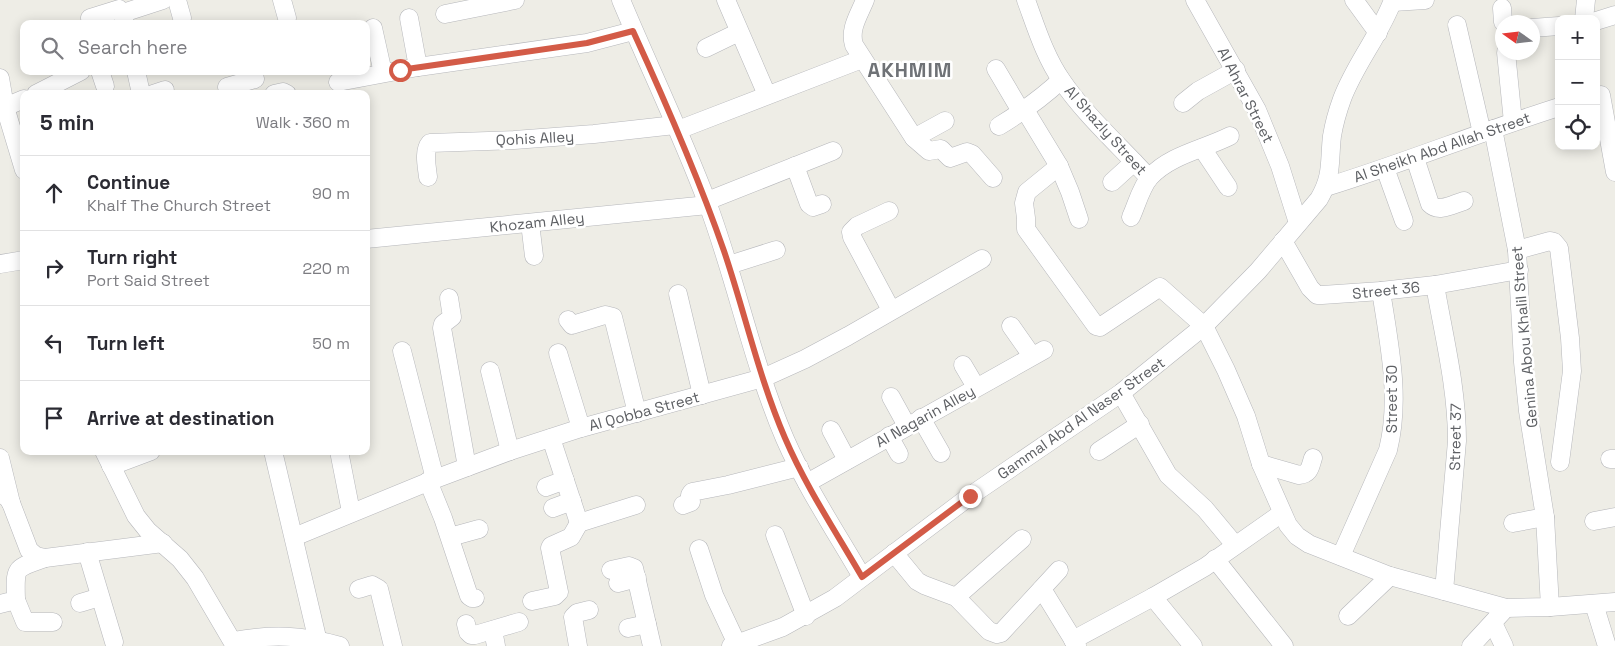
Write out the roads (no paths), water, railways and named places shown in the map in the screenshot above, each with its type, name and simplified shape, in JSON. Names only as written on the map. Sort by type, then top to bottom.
[{"type":"street","points":[[90,18],[116,9],[121,11],[124,18],[163,0]]},
{"type":"street","points":[[176,0],[182,18]]},
{"type":"street","points":[[282,0],[287,18]]},
{"type":"street","points":[[445,14],[515,0]]},
{"type":"street","points":[[621,0],[708,203],[763,378],[785,439],[798,468],[862,577]]},
{"type":"street","points":[[865,0],[852,30],[854,45],[914,138],[929,151],[940,149],[950,158],[967,152],[972,154],[992,178]]},
{"type":"street","name":"Al Shazly Street","points":[[1026,0],[1060,80],[1076,100],[1149,178]]},
{"type":"street","name":"Al Ahrar Street","points":[[1195,0],[1257,110],[1277,158],[1298,223]]},
{"type":"street","points":[[1354,0],[1378,33]]},
{"type":"street","points":[[1393,1],[1425,0]]},
{"type":"street","points":[[1584,15],[1586,0]]},
{"type":"street","points":[[732,1],[739,32],[767,95]]},
{"type":"street","name":"Gammal Abd Al Naser Street","points":[[734,645],[776,630],[806,616],[835,598],[970,496],[1121,393],[1204,326],[1258,271],[1319,199],[1326,187],[1330,173],[1332,136],[1342,99],[1359,63],[1378,33],[1393,1]]},
{"type":"street","points":[[1600,20],[1615,15]]},
{"type":"street","points":[[409,18],[418,67]]},
{"type":"street","name":"Genina Abou Khalil Street","points":[[1457,25],[1488,131],[1517,250],[1526,392],[1545,517],[1550,607]]},
{"type":"street","points":[[1540,27],[1555,26]]},
{"type":"street","points":[[373,28],[383,74]]},
{"type":"street","points":[[349,77],[383,74],[418,67],[587,43],[633,31]]},
{"type":"street","points":[[706,48],[739,32]]},
{"type":"street","points":[[676,127],[862,59]]},
{"type":"street","points":[[1507,60],[1513,122]]},
{"type":"street","points":[[996,69],[1059,166],[1079,219]]},
{"type":"street","points":[[1183,103],[1198,90],[1236,70]]},
{"type":"street","points":[[44,90],[73,75]]},
{"type":"street","points":[[137,75],[141,90]]},
{"type":"street","points":[[0,78],[6,108],[9,147],[20,162]]},
{"type":"street","points":[[1000,126],[1023,112],[1060,80]]},
{"type":"street","points":[[227,87],[256,81]]},
{"type":"street","points":[[1604,94],[1615,172]]},
{"type":"street","points":[[6,108],[20,101]]},
{"type":"street","name":"Al Sheikh Abd Allah Street","points":[[1326,187],[1555,109]]},
{"type":"street","points":[[914,138],[946,121]]},
{"type":"street","name":"Qohis Alley","points":[[428,177],[426,151],[430,143],[514,140],[676,127]]},
{"type":"street","points":[[1131,216],[1149,178],[1165,165],[1183,155],[1230,136]]},
{"type":"street","points":[[1202,148],[1228,187]]},
{"type":"street","name":"Khozam Alley","points":[[370,239],[708,203],[761,170],[795,166],[833,151]]},
{"type":"street","points":[[1415,158],[1432,207],[1440,209],[1464,201]]},
{"type":"street","points":[[1112,182],[1134,162]]},
{"type":"street","points":[[795,166],[809,204],[813,207],[822,204]]},
{"type":"street","points":[[1059,166],[1027,192],[1024,203],[1026,230],[1096,326],[1100,327],[1160,287],[1204,326],[1246,416],[1261,464],[1282,514],[1297,536],[1309,544],[1390,576],[1506,608],[1615,602]]},
{"type":"street","points":[[1385,168],[1404,221]]},
{"type":"street","points":[[889,211],[857,226],[851,232],[891,310]]},
{"type":"street","points":[[530,223],[534,256]]},
{"type":"street","name":"Street 36","points":[[1284,241],[1310,288],[1317,295],[1435,285],[1519,270]]},
{"type":"street","points":[[1517,250],[1550,241],[1554,242],[1559,248],[1572,371],[1560,462]]},
{"type":"street","points":[[729,265],[776,250]]},
{"type":"street","name":"Al Qobba Street","points":[[294,537],[432,480],[510,452],[581,428],[763,378],[831,353],[891,310],[982,259]]},
{"type":"street","points":[[0,264],[20,261]]},
{"type":"street","name":"Street 37","points":[[1435,285],[1452,376],[1457,420],[1457,441],[1444,591]]},
{"type":"street","name":"Street 30","points":[[1341,556],[1388,450],[1392,436],[1394,383],[1380,291]]},
{"type":"street","points":[[678,294],[702,395]]},
{"type":"street","points":[[449,298],[452,317],[443,324],[442,328],[467,467]]},
{"type":"street","points":[[568,320],[572,325],[606,315],[613,317],[637,413]]},
{"type":"street","name":"Al Nagarin Alley","points":[[807,483],[1038,353],[1011,326]]},
{"type":"street","points":[[402,351],[432,480],[469,596],[475,598]]},
{"type":"street","points":[[558,353],[581,428]]},
{"type":"street","points":[[964,365],[976,388]]},
{"type":"street","points":[[490,371],[510,452]]},
{"type":"street","points":[[1121,393],[1168,475],[1205,509],[1235,546]]},
{"type":"street","points":[[891,397],[941,453]]},
{"type":"street","points":[[1099,451],[1140,424]]},
{"type":"street","points":[[831,430],[847,460]]},
{"type":"street","points":[[889,436],[899,454]]},
{"type":"street","points":[[551,438],[579,522]]},
{"type":"street","points":[[130,455],[108,459],[136,516],[148,531],[180,559],[195,578],[234,643],[261,636],[279,636],[340,646]]},
{"type":"street","points":[[274,455],[318,643]]},
{"type":"street","points":[[339,455],[351,512]]},
{"type":"street","points":[[0,458],[6,498],[29,550],[36,556],[45,558]]},
{"type":"street","points":[[1261,464],[1305,475],[1314,458]]},
{"type":"street","points":[[683,505],[691,502],[690,494],[692,492],[798,468]]},
{"type":"street","points":[[546,487],[565,480]]},
{"type":"street","points":[[553,508],[572,502]]},
{"type":"street","points":[[532,601],[555,596],[559,592],[551,546],[571,537],[579,522],[636,504]]},
{"type":"street","points":[[1042,589],[1075,643],[1154,598],[1282,514]]},
{"type":"street","points":[[1514,523],[1545,517]]},
{"type":"street","points":[[1594,521],[1615,517]]},
{"type":"street","points":[[450,537],[479,529]]},
{"type":"street","points":[[775,535],[806,616]]},
{"type":"street","points":[[956,597],[1022,539]]},
{"type":"street","points":[[53,622],[25,622],[8,602],[15,578],[21,566],[45,558],[163,543]]},
{"type":"street","points":[[699,549],[714,595],[734,645]]},
{"type":"street","points":[[86,552],[114,642]]},
{"type":"street","points":[[894,554],[917,581],[956,597],[989,631],[997,634],[1001,633],[1059,570]]},
{"type":"street","points":[[1215,559],[1284,646]]},
{"type":"street","points":[[615,576],[632,566],[634,568],[652,646]]},
{"type":"street","points":[[1348,616],[1390,576]]},
{"type":"street","points":[[359,589],[372,585],[379,589],[394,646]]},
{"type":"street","points":[[80,603],[100,597]]},
{"type":"street","points":[[1154,598],[1193,646]]},
{"type":"street","points":[[1594,604],[1607,646]]},
{"type":"street","points":[[1471,646],[1506,608]]},
{"type":"street","points":[[578,646],[573,617],[577,612],[589,610]]},
{"type":"street","points":[[466,624],[471,635],[494,638],[519,622]]},
{"type":"street","points":[[1493,623],[1504,646]]},
{"type":"street","points":[[628,628],[647,624]]},
{"type":"district","name":"AKHMIM","points":[[910,70]]}]
